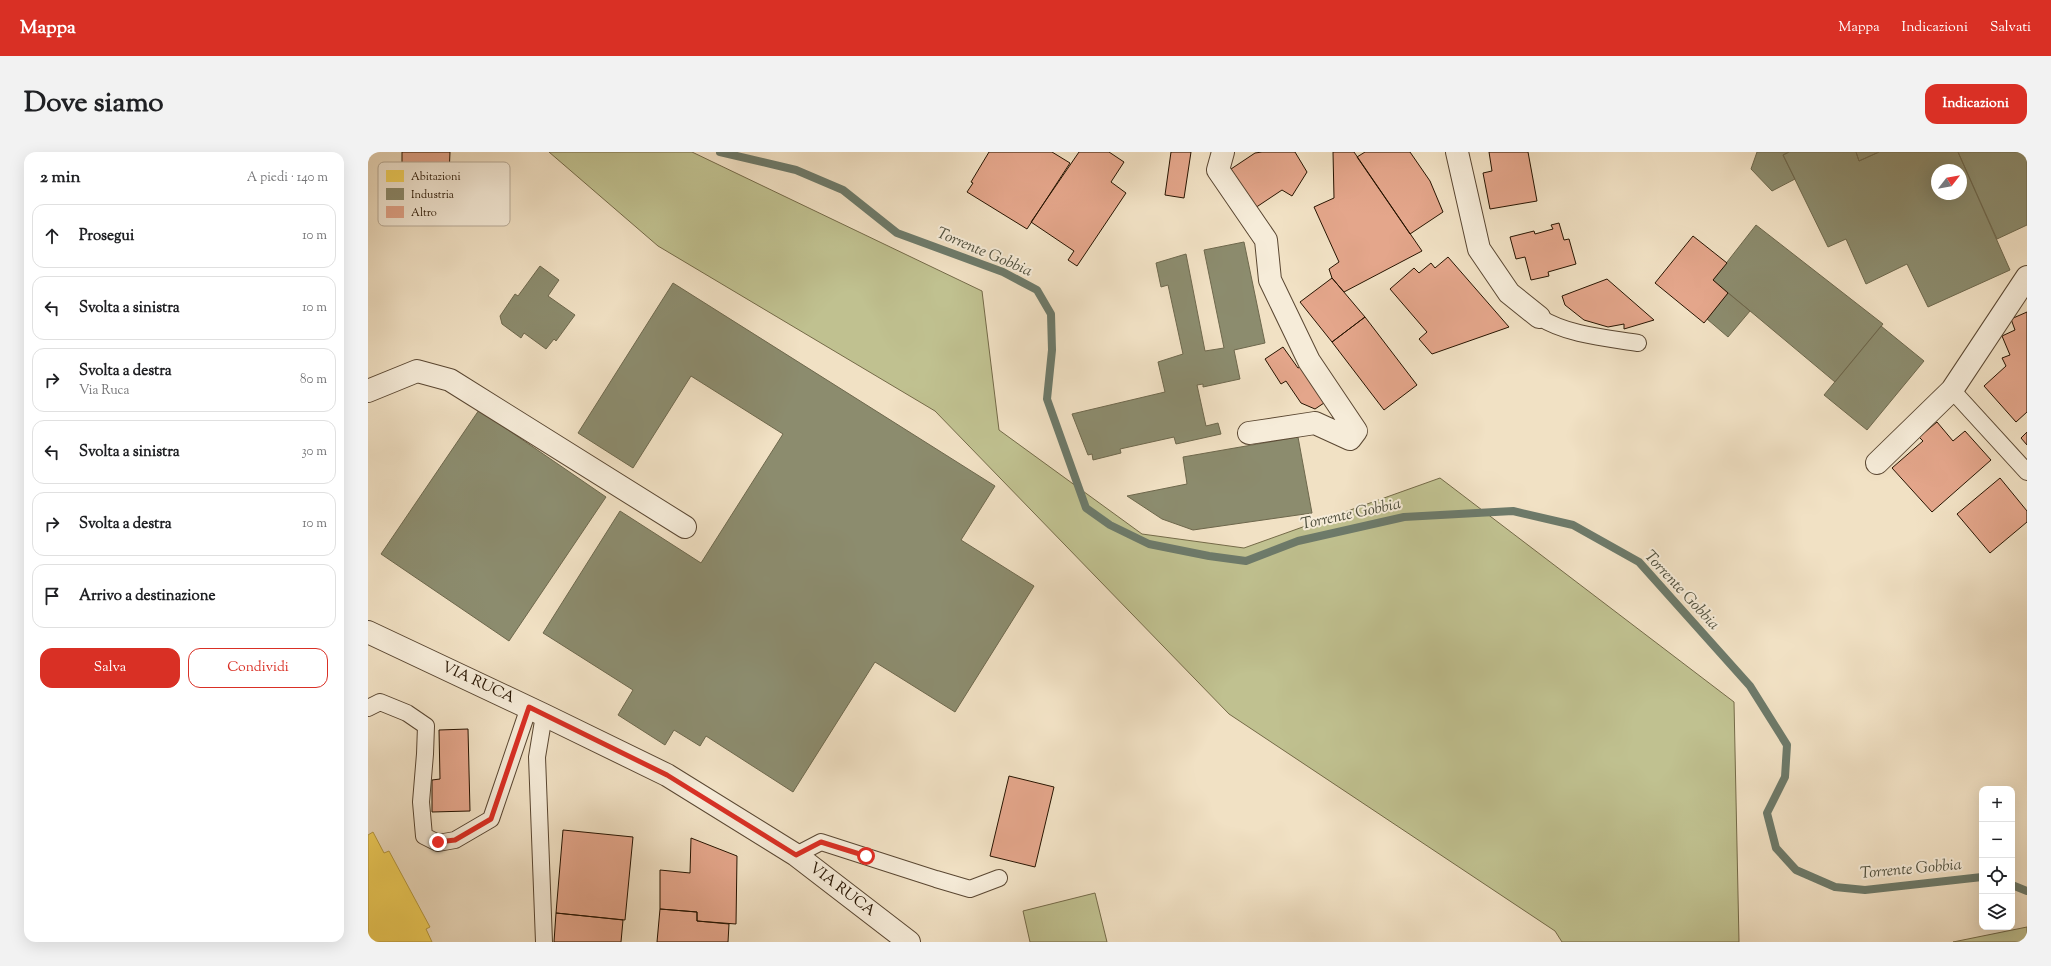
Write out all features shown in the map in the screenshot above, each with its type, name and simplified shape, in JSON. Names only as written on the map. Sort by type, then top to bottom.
[{"type":"street","points":[[1223,152],[1218,170],[1266,240],[1270,280],[1309,361],[1356,431],[1350,439],[1315,423],[1249,433]]},
{"type":"street","points":[[1457,152],[1479,249],[1509,292],[1539,317]]},
{"type":"street","points":[[1878,463],[1952,390],[2027,277]]},
{"type":"street","points":[[368,390],[417,371],[450,380],[685,527]]},
{"type":"street","name":"VIA RUCA","points":[[368,632],[537,711],[667,775],[796,855],[909,942]]},
{"type":"lane","points":[[1539,317],[1550,324],[1603,338],[1638,343]]},
{"type":"lane","points":[[1952,390],[2027,472]]},
{"type":"lane","points":[[368,708],[380,702],[407,713],[426,726],[426,754],[421,802],[424,836],[438,842],[455,840],[491,819],[537,711]]},
{"type":"lane","points":[[537,711],[537,757],[544,942]]},
{"type":"lane","points":[[796,855],[821,842],[936,880],[970,889],[999,878]]},
{"type":"green space","points":[[549,152],[692,152],[982,291],[999,430],[1142,534],[1244,548],[1440,478],[1734,702],[1739,942],[1562,942],[1555,931],[1229,714],[935,411],[658,246]]},
{"type":"green space","points":[[1095,893],[1107,942],[1030,942],[1023,911]]},
{"type":"green space","points":[[2027,927],[2027,942],[1953,942],[2015,930]]},
{"type":"building: Abitazioni","points":[[373,832],[384,853],[389,851],[430,927],[426,929],[432,942],[368,942],[368,835]]},
{"type":"building: Industria","points":[[1757,152],[1789,152],[1783,155],[1795,179],[1772,191],[1751,169]]},
{"type":"building: Industria","points":[[1789,152],[1856,152],[1859,161],[1879,152],[1958,152],[1963,164],[1931,164],[1931,200],[1967,200],[1967,172],[2010,270],[1928,307],[1907,264],[1866,284],[1846,239],[1828,247],[1783,155]]},
{"type":"building: Industria","points":[[1856,152],[1879,152],[1859,161]]},
{"type":"building: Industria","points":[[1958,152],[2027,152],[2027,225],[1997,239],[1967,172],[1967,164],[1963,164]]},
{"type":"building: Industria","points":[[1756,225],[1883,324],[1835,382],[1713,280]]},
{"type":"building: Industria","points":[[1244,242],[1265,343],[1234,350],[1240,379],[1203,387],[1203,384],[1197,385],[1206,426],[1218,423],[1221,434],[1176,444],[1174,437],[1120,449],[1121,453],[1093,460],[1092,454],[1088,455],[1072,414],[1165,392],[1158,362],[1183,354],[1168,285],[1161,287],[1156,263],[1186,254],[1205,351],[1224,348],[1204,250]]},
{"type":"building: Industria","points":[[540,266],[559,280],[548,296],[575,315],[556,341],[554,339],[546,349],[524,333],[521,338],[502,324],[500,316],[515,294],[518,296]]},
{"type":"building: Industria","points":[[673,283],[995,486],[961,540],[1034,586],[955,712],[875,662],[793,792],[706,736],[700,746],[674,730],[665,745],[618,715],[633,690],[543,633],[620,511],[701,563],[783,434],[691,376],[633,468],[578,433]]},
{"type":"building: Industria","points":[[1728,293],[1750,311],[1728,337],[1707,319]]},
{"type":"building: Industria","points":[[1881,326],[1924,361],[1867,430],[1824,395]]},
{"type":"building: Industria","points":[[479,410],[606,497],[509,641],[381,554]]},
{"type":"building: Industria","points":[[1298,437],[1312,513],[1193,530],[1162,519],[1127,496],[1187,484],[1183,457]]},
{"type":"building: Altro","points":[[402,152],[450,152],[450,162],[402,162]]},
{"type":"building: Altro","points":[[989,152],[1052,152],[1070,163],[1027,229],[967,192],[973,183],[971,182]]},
{"type":"building: Altro","points":[[1079,152],[1109,152],[1124,162],[1111,182],[1126,193],[1077,266],[1068,260],[1074,251],[1031,222]]},
{"type":"building: Altro","points":[[1171,152],[1191,152],[1184,198],[1165,195]]},
{"type":"building: Altro","points":[[1295,152],[1307,172],[1292,196],[1282,190],[1255,208],[1231,169],[1255,153]]},
{"type":"building: Altro","points":[[1333,152],[1354,152],[1422,251],[1344,292],[1332,278],[1329,269],[1339,262],[1314,207],[1334,198]]},
{"type":"building: Altro","points":[[1365,152],[1410,152],[1430,181],[1443,212],[1410,234],[1357,157]]},
{"type":"building: Altro","points":[[1489,152],[1528,152],[1537,201],[1490,209],[1483,173],[1492,171]]},
{"type":"building: Altro","points":[[1559,223],[1564,240],[1569,239],[1576,264],[1548,272],[1549,276],[1531,280],[1525,257],[1516,259],[1510,237],[1534,231],[1535,234],[1553,229],[1551,225]]},
{"type":"building: Altro","points":[[1693,236],[1727,263],[1713,280],[1728,293],[1704,323],[1655,283]]},
{"type":"building: Altro","points":[[1448,257],[1509,327],[1432,354],[1419,339],[1427,332],[1390,289],[1414,268],[1419,273],[1431,263],[1435,268]]},
{"type":"building: Altro","points":[[1332,278],[1365,317],[1332,342],[1300,302]]},
{"type":"building: Altro","points":[[1607,279],[1654,320],[1624,329],[1624,324],[1608,327],[1584,320],[1565,305],[1562,296]]},
{"type":"building: Altro","points":[[2027,312],[2027,412],[2016,422],[1984,386],[2006,366],[2002,358],[2010,355],[2002,336],[2015,330],[2011,319]]},
{"type":"building: Altro","points":[[1365,317],[1417,385],[1384,410],[1332,342]]},
{"type":"building: Altro","points":[[1283,347],[1298,368],[1300,367],[1324,403],[1315,409],[1301,403],[1286,381],[1281,384],[1265,359]]},
{"type":"building: Altro","points":[[1937,422],[1953,441],[1965,431],[1991,460],[1932,512],[1892,468],[1923,441],[1919,437]]},
{"type":"building: Altro","points":[[2027,432],[2027,445],[2021,438]]},
{"type":"building: Altro","points":[[2000,478],[2027,511],[2027,522],[1990,553],[1957,514]]},
{"type":"building: Altro","points":[[468,729],[470,811],[432,812],[432,780],[440,779],[439,730]]},
{"type":"building: Altro","points":[[1009,776],[1054,787],[1035,867],[990,856]]},
{"type":"building: Altro","points":[[563,830],[633,837],[625,920],[556,913]]},
{"type":"building: Altro","points":[[691,838],[737,856],[736,924],[697,921],[697,912],[660,909],[660,870],[690,873]]},
{"type":"building: Altro","points":[[660,909],[697,912],[697,921],[729,924],[728,942],[657,942]]},
{"type":"building: Altro","points":[[556,913],[623,920],[621,942],[554,942]]},
{"type":"waterway","name":"Torrente Gobbia","points":[[720,152],[796,170],[843,190],[897,233],[1003,272],[1037,290],[1051,314],[1052,350],[1047,399],[1086,508],[1110,525],[1149,544],[1209,556],[1246,561],[1298,541],[1404,517],[1513,511],[1573,525],[1639,562],[1750,686],[1787,745],[1785,777],[1767,813],[1776,848],[1796,870],[1835,887],[1865,890],[1979,877]]},
{"type":"waterway","name":"Torrente Gobbia","points":[[2015,886],[2027,891]]},
{"type":"route","points":[[438,842],[455,840],[491,819],[529,707],[667,775],[796,855],[821,842],[866,856]]}]
